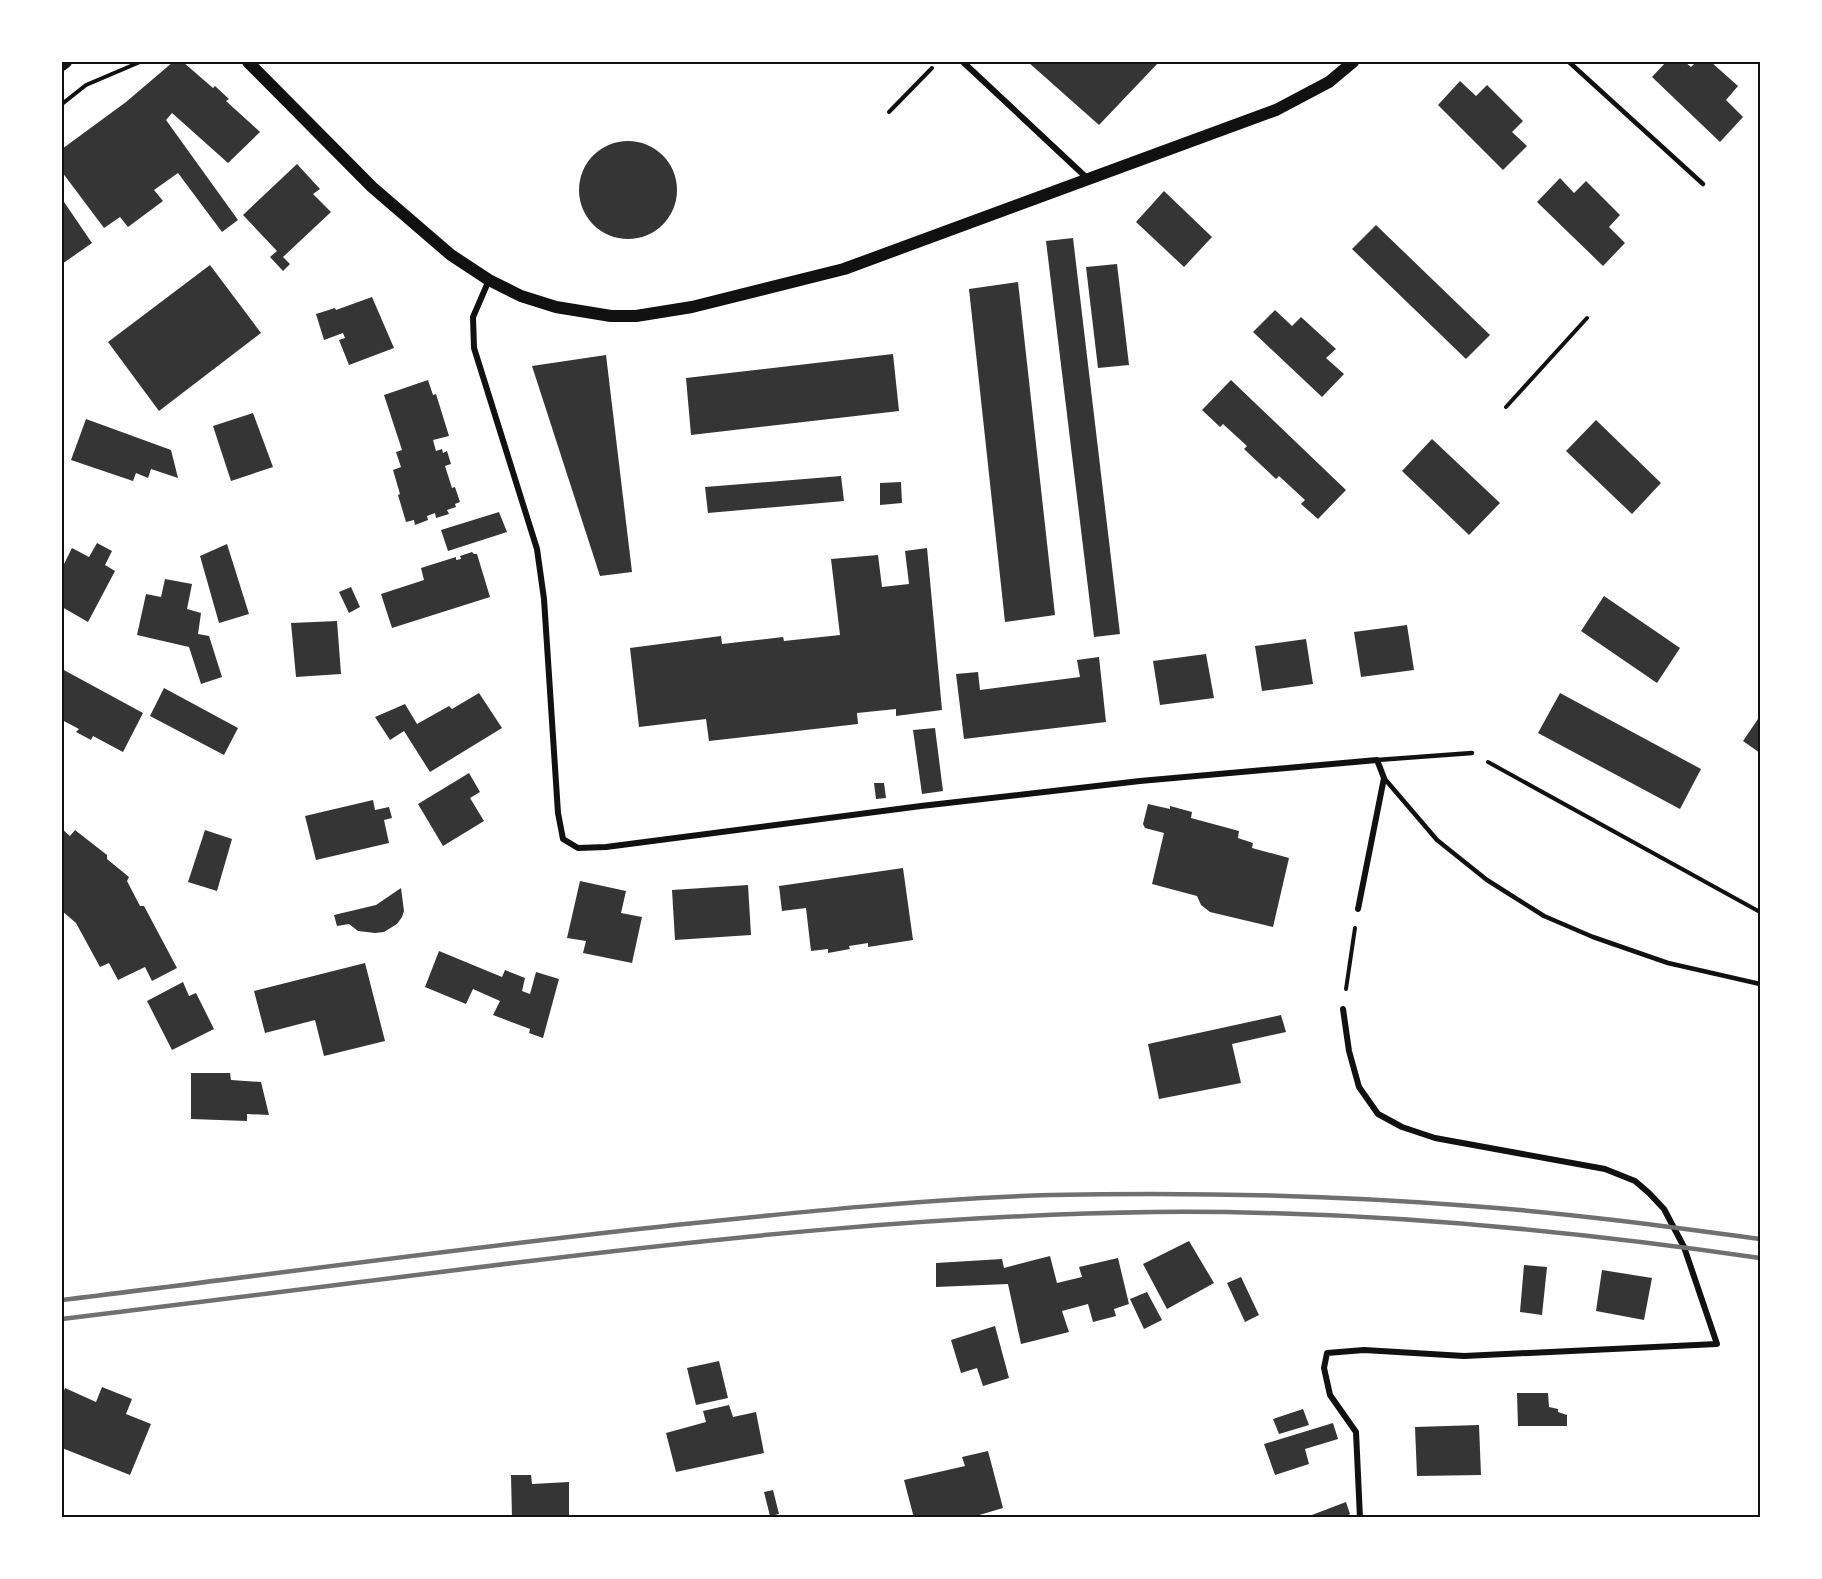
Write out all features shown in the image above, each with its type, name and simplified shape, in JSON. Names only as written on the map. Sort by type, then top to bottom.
[{"type":"main road","points":[[62,65],[66,62]]},
{"type":"main road","points":[[248,62],[372,187],[451,255],[521,296],[556,307],[611,316],[636,316],[713,302],[844,269],[1276,111],[1329,82],[1353,62]]},
{"type":"street","points":[[963,62],[1088,180]]},
{"type":"street","points":[[489,279],[473,317],[474,348],[537,549],[544,599],[558,813],[563,839],[578,848],[606,847],[921,806],[1140,781],[1377,760],[1384,778],[1358,909]]},
{"type":"street","points":[[1343,1010],[1349,1051],[1359,1087],[1378,1114],[1402,1127],[1435,1138],[1605,1168],[1635,1181],[1649,1193],[1664,1209],[1684,1246],[1717,1344],[1464,1356],[1364,1350],[1327,1353],[1324,1368],[1330,1395],[1356,1432],[1360,1518]]},
{"type":"lane","points":[[1569,62],[1702,184]]},
{"type":"lane","points":[[1377,760],[1472,753]]},
{"type":"lane","points":[[1384,778],[1437,840],[1487,880],[1544,916],[1593,937],[1668,963],[1761,984]]},
{"type":"path","points":[[62,104],[86,85],[140,62]]},
{"type":"path","points":[[889,112],[932,68]]},
{"type":"path","points":[[1506,407],[1587,318]]},
{"type":"path","points":[[1472,753],[1761,912]]},
{"type":"path","points":[[1343,1010],[1358,909]]},
{"type":"building","points":[[173,62],[183,62],[213,88],[215,86],[229,99],[226,101],[260,132],[228,163],[172,113],[166,120],[238,220],[222,232],[178,173],[154,190],[163,201],[128,227],[120,217],[104,228],[62,172],[62,149],[126,102]]},
{"type":"building","points":[[1028,62],[1159,62],[1099,125]]},
{"type":"building","points":[[1666,62],[1685,62],[1691,67],[1696,62],[1711,62],[1738,86],[1726,100],[1743,117],[1720,142],[1652,77]]},
{"type":"building","points":[[1460,81],[1476,96],[1487,85],[1523,121],[1512,132],[1527,146],[1503,170],[1438,105]]},
{"type":"building","points":[[628,141],[647,144],[663,155],[674,171],[677,190],[674,209],[663,225],[647,236],[628,239],[609,236],[593,225],[582,209],[579,190],[582,171],[593,155],[609,144]]},
{"type":"building","points":[[297,164],[320,189],[313,194],[331,212],[283,257],[290,264],[283,271],[270,257],[277,251],[243,215]]},
{"type":"building","points":[[1560,178],[1574,193],[1586,181],[1620,215],[1609,227],[1625,243],[1603,266],[1537,202]]},
{"type":"building","points":[[1164,191],[1212,237],[1184,267],[1136,222]]},
{"type":"building","points":[[62,199],[92,243],[62,264]]},
{"type":"building","points":[[1376,225],[1490,335],[1466,359],[1352,249]]},
{"type":"building","points":[[1073,238],[1120,634],[1094,637],[1046,241]]},
{"type":"building","points":[[1117,264],[1129,365],[1098,368],[1086,267]]},
{"type":"building","points":[[210,265],[261,333],[159,411],[108,342]]},
{"type":"building","points":[[1018,282],[1055,615],[1005,622],[969,289]]},
{"type":"building","points":[[372,297],[394,348],[349,365],[339,340],[345,338],[343,333],[324,340],[316,314],[335,308],[336,310]]},
{"type":"building","points":[[1275,310],[1292,326],[1301,317],[1336,349],[1326,358],[1344,374],[1322,397],[1253,332]]},
{"type":"building","points":[[893,354],[899,411],[691,435],[686,378]]},
{"type":"building","points":[[606,355],[632,572],[600,576],[532,366]]},
{"type":"building","points":[[428,380],[433,395],[436,394],[449,436],[433,440],[436,451],[442,449],[443,453],[447,451],[451,464],[445,466],[452,488],[455,487],[460,502],[455,504],[456,507],[447,510],[449,514],[436,518],[435,513],[427,516],[428,520],[415,525],[414,520],[406,522],[398,495],[400,494],[393,470],[401,467],[396,452],[402,450],[384,395]]},
{"type":"building","points":[[1231,380],[1346,490],[1318,519],[1301,504],[1305,500],[1279,476],[1276,479],[1244,449],[1247,446],[1223,424],[1220,427],[1202,410]]},
{"type":"building","points":[[253,413],[273,467],[231,481],[213,426]]},
{"type":"building","points":[[86,419],[171,450],[178,478],[151,469],[148,478],[136,473],[133,481],[71,460]]},
{"type":"building","points":[[1596,420],[1661,483],[1632,514],[1566,451]]},
{"type":"building","points":[[1432,439],[1500,503],[1469,535],[1402,471]]},
{"type":"building","points":[[841,476],[844,501],[708,513],[705,487]]},
{"type":"building","points":[[901,482],[902,503],[880,505],[880,483]]},
{"type":"building","points":[[499,512],[507,532],[448,551],[441,530]]},
{"type":"building","points":[[97,543],[112,551],[105,565],[115,571],[88,622],[62,607],[62,568],[72,548],[89,557]]},
{"type":"building","points":[[227,544],[249,614],[219,623],[200,556]]},
{"type":"building","points":[[927,548],[942,710],[896,716],[896,709],[857,713],[858,724],[709,741],[706,719],[639,727],[630,648],[721,636],[722,644],[783,637],[784,641],[840,635],[831,559],[878,555],[882,587],[909,584],[905,551]]},
{"type":"building","points":[[472,552],[477,554],[490,597],[392,628],[381,594],[424,580],[421,568],[456,557],[456,560],[461,559],[460,556]]},
{"type":"building","points":[[165,579],[192,584],[187,609],[201,613],[198,634],[209,636],[222,677],[201,684],[189,647],[137,635],[146,594],[161,597]]},
{"type":"building","points":[[351,587],[360,607],[349,613],[339,592]]},
{"type":"building","points":[[1604,596],[1680,648],[1657,683],[1581,631]]},
{"type":"building","points":[[337,621],[341,674],[296,677],[291,623]]},
{"type":"building","points":[[1407,625],[1414,670],[1361,677],[1354,632]]},
{"type":"building","points":[[1306,639],[1313,684],[1262,691],[1255,646]]},
{"type":"building","points":[[1206,654],[1214,698],[1160,705],[1153,661]]},
{"type":"building","points":[[1099,657],[1106,722],[964,739],[956,674],[978,672],[980,690],[1080,677],[1077,660]]},
{"type":"building","points":[[62,669],[143,713],[123,752],[93,736],[91,740],[76,732],[79,729],[62,720]]},
{"type":"building","points":[[164,688],[238,728],[224,755],[150,716]]},
{"type":"building","points":[[479,693],[502,728],[430,772],[404,731],[390,740],[375,717],[405,704],[417,724],[449,706],[452,709]]},
{"type":"building","points":[[1560,693],[1701,769],[1680,809],[1538,733]]},
{"type":"building","points":[[1758,719],[1760,720],[1760,753],[1743,741]]},
{"type":"building","points":[[935,728],[943,791],[922,794],[913,730]]},
{"type":"building","points":[[469,773],[480,792],[470,798],[484,821],[443,846],[418,804]]},
{"type":"building","points":[[874,783],[884,783],[886,798],[876,799]]},
{"type":"building","points":[[373,800],[375,810],[389,807],[392,818],[384,820],[389,843],[316,860],[305,816]]},
{"type":"building","points":[[1148,804],[1170,809],[1170,806],[1192,812],[1191,818],[1239,831],[1238,838],[1253,843],[1252,848],[1289,858],[1273,927],[1210,912],[1201,905],[1197,896],[1152,884],[1164,833],[1145,828],[1143,824]]},
{"type":"building","points":[[62,829],[70,836],[75,830],[107,855],[107,859],[129,877],[127,881],[140,906],[144,906],[177,968],[152,981],[145,967],[118,980],[109,963],[100,967],[76,923],[62,911]]},
{"type":"building","points":[[205,830],[232,839],[217,891],[188,882]]},
{"type":"building","points":[[903,868],[913,940],[868,947],[868,943],[828,953],[828,949],[811,951],[806,908],[782,911],[779,886]]},
{"type":"building","points":[[580,881],[626,891],[621,913],[642,917],[632,963],[583,953],[586,941],[567,938]]},
{"type":"building","points":[[748,885],[751,935],[675,940],[672,890]]},
{"type":"building","points":[[401,888],[404,911],[402,917],[397,924],[384,932],[358,931],[349,924],[337,926],[334,915],[376,905]]},
{"type":"building","points":[[439,951],[502,977],[505,970],[525,978],[522,991],[530,994],[536,972],[559,979],[543,1038],[529,1033],[530,1029],[493,1015],[500,1001],[473,989],[466,1004],[425,987]]},
{"type":"building","points":[[365,963],[385,1041],[324,1056],[315,1020],[265,1033],[254,991]]},
{"type":"building","points":[[183,982],[189,996],[196,993],[214,1029],[172,1050],[147,1001]]},
{"type":"building","points":[[1281,1015],[1286,1032],[1232,1044],[1241,1083],[1159,1099],[1148,1044]]},
{"type":"building","points":[[191,1073],[230,1073],[231,1080],[261,1082],[269,1115],[247,1114],[247,1121],[191,1119]]},
{"type":"building","points":[[1189,1241],[1214,1283],[1167,1309],[1143,1264]]},
{"type":"building","points":[[1050,1256],[1057,1283],[1082,1277],[1079,1267],[1118,1258],[1129,1304],[1114,1309],[1116,1316],[1093,1322],[1088,1304],[1062,1311],[1069,1332],[1021,1344],[1008,1284],[936,1287],[936,1263],[1002,1259],[1004,1268]]},
{"type":"building","points":[[1524,1265],[1547,1267],[1542,1315],[1520,1312]]},
{"type":"building","points":[[1602,1270],[1652,1278],[1644,1320],[1596,1311]]},
{"type":"building","points":[[1241,1277],[1259,1315],[1245,1322],[1227,1283]]},
{"type":"building","points":[[1147,1292],[1162,1320],[1144,1329],[1130,1299]]},
{"type":"building","points":[[995,1326],[1009,1378],[983,1386],[977,1368],[961,1373],[951,1340]]},
{"type":"building","points":[[719,1361],[728,1398],[696,1405],[687,1368]]},
{"type":"building","points":[[102,1387],[132,1399],[126,1414],[151,1424],[130,1475],[62,1448],[62,1396],[65,1388],[96,1402]]},
{"type":"building","points":[[1517,1393],[1548,1393],[1549,1407],[1558,1409],[1558,1412],[1567,1415],[1567,1426],[1518,1426]]},
{"type":"building","points":[[729,1405],[733,1417],[756,1412],[764,1453],[676,1472],[666,1433],[706,1422],[703,1411]]},
{"type":"building","points":[[1303,1409],[1309,1425],[1279,1434],[1273,1419]]},
{"type":"building","points":[[1333,1423],[1338,1439],[1305,1449],[1309,1464],[1275,1475],[1264,1444]]},
{"type":"building","points":[[1479,1425],[1481,1475],[1417,1476],[1415,1427]]},
{"type":"building","points":[[988,1451],[1003,1508],[969,1518],[914,1518],[904,1480],[965,1466],[962,1457]]},
{"type":"building","points":[[511,1475],[531,1475],[532,1484],[569,1482],[569,1518],[512,1518]]},
{"type":"building","points":[[773,1490],[779,1514],[770,1516],[764,1492]]},
{"type":"building","points":[[1346,1502],[1350,1514],[1344,1518],[1304,1518]]},
{"type":"railway","points":[[62,1300],[675,1225],[910,1203],[1051,1195],[1261,1195],[1418,1202],[1580,1216],[1760,1239]]},
{"type":"railway","points":[[62,1319],[673,1244],[833,1229],[1073,1214],[1229,1212],[1381,1218],[1610,1238],[1760,1258]]}]
